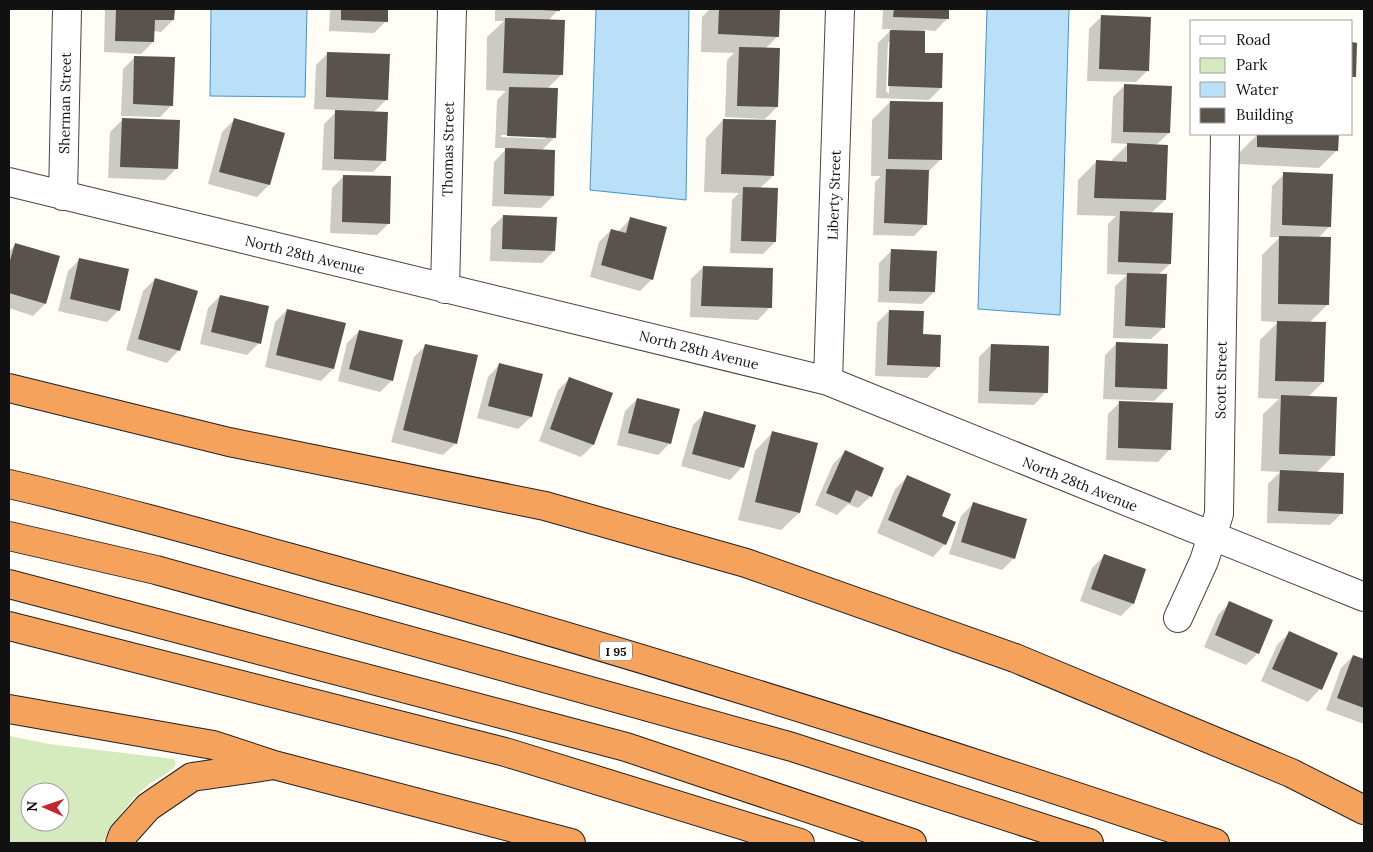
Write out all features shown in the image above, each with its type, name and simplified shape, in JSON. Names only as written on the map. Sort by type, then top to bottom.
[{"type":"highway","points":[[9,388],[228,442],[545,506],[746,563],[1015,658],[1290,773],[1364,810]]},
{"type":"highway","name":"I 95","points":[[9,484],[88,502],[540,627],[1069,794],[1215,843]]},
{"type":"highway","points":[[9,536],[156,570],[792,747],[1089,843]]},
{"type":"highway","points":[[9,584],[626,747],[912,843]]},
{"type":"highway","points":[[9,626],[505,752],[800,843]]},
{"type":"highway","points":[[9,709],[213,745],[274,765],[570,843]]},
{"type":"highway","points":[[120,843],[123,835],[148,807],[192,777],[274,765]]},
{"type":"street","name":"Sherman Street","points":[[63,196],[67,9]]},
{"type":"street","name":"Thomas Street","points":[[445,289],[452,9]]},
{"type":"street","name":"Liberty Street","points":[[828,381],[840,9]]},
{"type":"street","name":"Scott Street","points":[[1178,618],[1204,561],[1219,514],[1225,135]]},
{"type":"street","name":"North 28th Avenue","points":[[9,182],[828,381],[1364,597]]},
{"type":"green space","points":[[9,736],[49,744],[174,759],[176,764],[174,768],[148,785],[134,798],[102,843],[9,843]]},
{"type":"water","points":[[211,9],[307,9],[305,97],[210,96]]},
{"type":"water","points":[[596,9],[689,9],[686,200],[590,190]]},
{"type":"water","points":[[987,9],[1069,9],[1060,315],[978,309]]},
{"type":"building","points":[[116,9],[175,9],[174,20],[155,20],[154,42],[115,41]]},
{"type":"building","points":[[341,9],[388,9],[388,22],[341,20]]},
{"type":"building","points":[[560,9],[560,11],[541,10]]},
{"type":"building","points":[[719,9],[780,9],[779,37],[718,34]]},
{"type":"building","points":[[894,9],[949,9],[949,19],[893,17]]},
{"type":"building","points":[[1101,15],[1151,17],[1149,71],[1099,69]]},
{"type":"building","points":[[505,18],[565,20],[563,75],[503,73]]},
{"type":"building","points":[[890,30],[925,31],[925,53],[943,53],[942,88],[888,86]]},
{"type":"building","points":[[1353,42],[1357,43],[1356,77],[1353,77]]},
{"type":"building","points":[[739,47],[780,48],[778,107],[737,106]]},
{"type":"building","points":[[327,52],[390,54],[388,100],[326,97]]},
{"type":"building","points":[[134,56],[175,57],[173,106],[133,104]]},
{"type":"building","points":[[1124,84],[1172,86],[1170,133],[1123,132]]},
{"type":"building","points":[[509,87],[558,88],[556,138],[507,136]]},
{"type":"building","points":[[890,101],[943,102],[942,160],[888,159]]},
{"type":"building","points":[[335,110],[388,112],[386,161],[334,159]]},
{"type":"building","points":[[122,118],[180,120],[178,169],[120,167]]},
{"type":"building","points":[[234,118],[285,133],[270,185],[219,172]]},
{"type":"building","points":[[723,119],[776,120],[774,176],[721,174]]},
{"type":"building","points":[[1257,135],[1339,135],[1338,151],[1257,147]]},
{"type":"building","points":[[1127,143],[1168,145],[1166,200],[1094,198],[1096,160],[1127,162]]},
{"type":"building","points":[[505,148],[555,150],[554,196],[504,194]]},
{"type":"building","points":[[886,169],[929,170],[927,225],[884,223]]},
{"type":"building","points":[[1283,172],[1333,174],[1331,227],[1282,225]]},
{"type":"building","points":[[343,175],[391,176],[390,224],[342,222]]},
{"type":"building","points":[[743,187],[778,188],[776,242],[741,241]]},
{"type":"building","points":[[1120,211],[1173,213],[1171,264],[1118,262]]},
{"type":"building","points":[[503,215],[557,217],[555,251],[502,249]]},
{"type":"building","points":[[630,217],[667,227],[653,280],[601,265],[611,229],[626,233]]},
{"type":"building","points":[[1279,236],[1331,237],[1329,305],[1278,304]]},
{"type":"building","points":[[15,243],[60,256],[46,304],[9,293],[9,264]]},
{"type":"building","points":[[891,249],[937,251],[935,292],[889,291]]},
{"type":"building","points":[[79,258],[129,269],[120,311],[70,299]]},
{"type":"building","points":[[703,266],[773,268],[772,308],[701,306]]},
{"type":"building","points":[[1127,273],[1167,274],[1165,328],[1125,326]]},
{"type":"building","points":[[155,278],[198,291],[180,351],[138,339]]},
{"type":"building","points":[[220,295],[269,306],[261,344],[211,332]]},
{"type":"building","points":[[287,309],[346,323],[334,369],[276,355]]},
{"type":"building","points":[[889,310],[924,311],[923,334],[941,335],[940,367],[887,365]]},
{"type":"building","points":[[1277,321],[1326,322],[1324,382],[1275,381]]},
{"type":"building","points":[[359,330],[403,340],[393,381],[349,369]]},
{"type":"building","points":[[1116,342],[1168,344],[1167,389],[1115,387]]},
{"type":"building","points":[[425,344],[478,355],[457,444],[403,430]]},
{"type":"building","points":[[991,344],[1049,346],[1048,393],[989,391]]},
{"type":"building","points":[[499,363],[543,374],[532,417],[488,406]]},
{"type":"building","points":[[569,377],[613,393],[594,445],[550,429]]},
{"type":"building","points":[[1281,395],[1337,397],[1335,456],[1279,454]]},
{"type":"building","points":[[637,398],[680,409],[671,444],[628,433]]},
{"type":"building","points":[[1119,401],[1173,403],[1171,450],[1118,448]]},
{"type":"building","points":[[704,411],[756,425],[744,468],[692,454]]},
{"type":"building","points":[[772,431],[818,443],[800,513],[755,502]]},
{"type":"building","points":[[845,450],[884,468],[872,497],[856,490],[850,503],[826,493]]},
{"type":"building","points":[[1280,470],[1344,473],[1343,514],[1278,511]]},
{"type":"building","points":[[907,475],[951,494],[942,516],[956,522],[946,545],[888,520]]},
{"type":"building","points":[[973,502],[1027,519],[1015,559],[961,542]]},
{"type":"building","points":[[1104,554],[1146,569],[1134,604],[1091,589]]},
{"type":"building","points":[[1229,601],[1273,620],[1259,654],[1215,635]]},
{"type":"building","points":[[1289,631],[1338,653],[1322,690],[1272,669]]},
{"type":"building","points":[[1353,655],[1364,659],[1364,708],[1337,698]]}]
